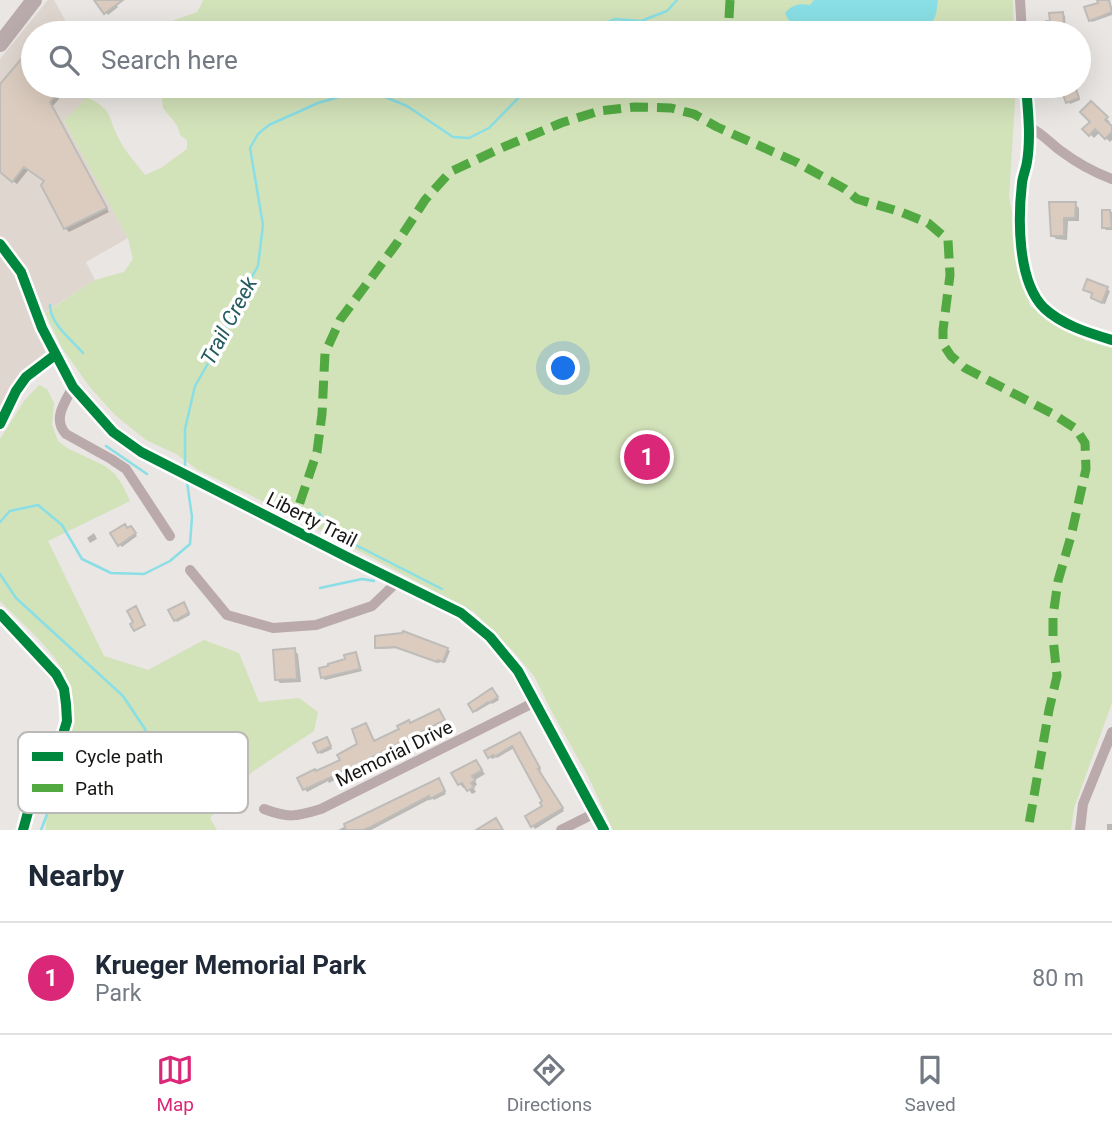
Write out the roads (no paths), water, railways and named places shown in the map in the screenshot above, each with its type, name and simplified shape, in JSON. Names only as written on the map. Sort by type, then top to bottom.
[{"type":"main road","points":[[0,44],[34,0]]},
{"type":"street","points":[[1020,0],[1021,21]]},
{"type":"street","points":[[1027,98],[1029,127],[1020,229],[1025,273],[1045,309],[1084,332],[1112,340]]},
{"type":"street","points":[[1029,127],[1082,166],[1112,179]]},
{"type":"street","name":"Liberty Trail","points":[[0,244],[20,272],[42,328],[72,387],[113,432],[141,452],[461,613],[490,637],[518,671],[604,830]]},
{"type":"street","points":[[72,387],[60,414],[62,430],[126,470],[170,536]]},
{"type":"street","points":[[190,570],[227,615],[273,628],[316,625],[372,606],[398,581]]},
{"type":"street","name":"Memorial Drive","points":[[264,809],[284,816],[301,816],[321,809],[535,702]]},
{"type":"street","points":[[1080,830],[1083,804],[1112,732]]},
{"type":"street","points":[[561,830],[594,813]]},
{"type":"water","points":[[814,0],[938,0],[936,15],[932,21],[790,21],[785,13],[796,5],[810,5]]},
{"type":"waterway","name":"Trail Creek","points":[[641,21],[667,11],[677,0]]},
{"type":"waterway","name":"Trail Creek","points":[[610,21],[641,21]]},
{"type":"waterway","name":"Trail Creek","points":[[185,469],[185,429],[195,386],[258,266],[263,225],[250,148],[258,134],[269,125],[335,98]]},
{"type":"waterway","name":"Trail Creek","points":[[388,98],[407,106],[453,137],[469,138],[489,128],[518,98]]},
{"type":"waterway","points":[[50,305],[57,325],[83,353]]},
{"type":"waterway","points":[[106,446],[147,474]]},
{"type":"waterway","name":"Trail Creek","points":[[0,522],[10,511],[38,505],[62,525],[82,559],[111,573],[144,574],[170,561],[190,544],[192,517],[187,482]]},
{"type":"waterway","points":[[319,513],[326,524],[344,539],[442,589]]},
{"type":"waterway","name":"Trail Creek","points":[[0,574],[16,598],[123,696],[146,732]]},
{"type":"waterway","points":[[320,588],[362,579],[374,581]]},
{"type":"waterway","name":"Trail Creek","points":[[41,830],[48,813]]},
{"type":"place","name":"Krueger Memorial Park","points":[[647,457]]}]
